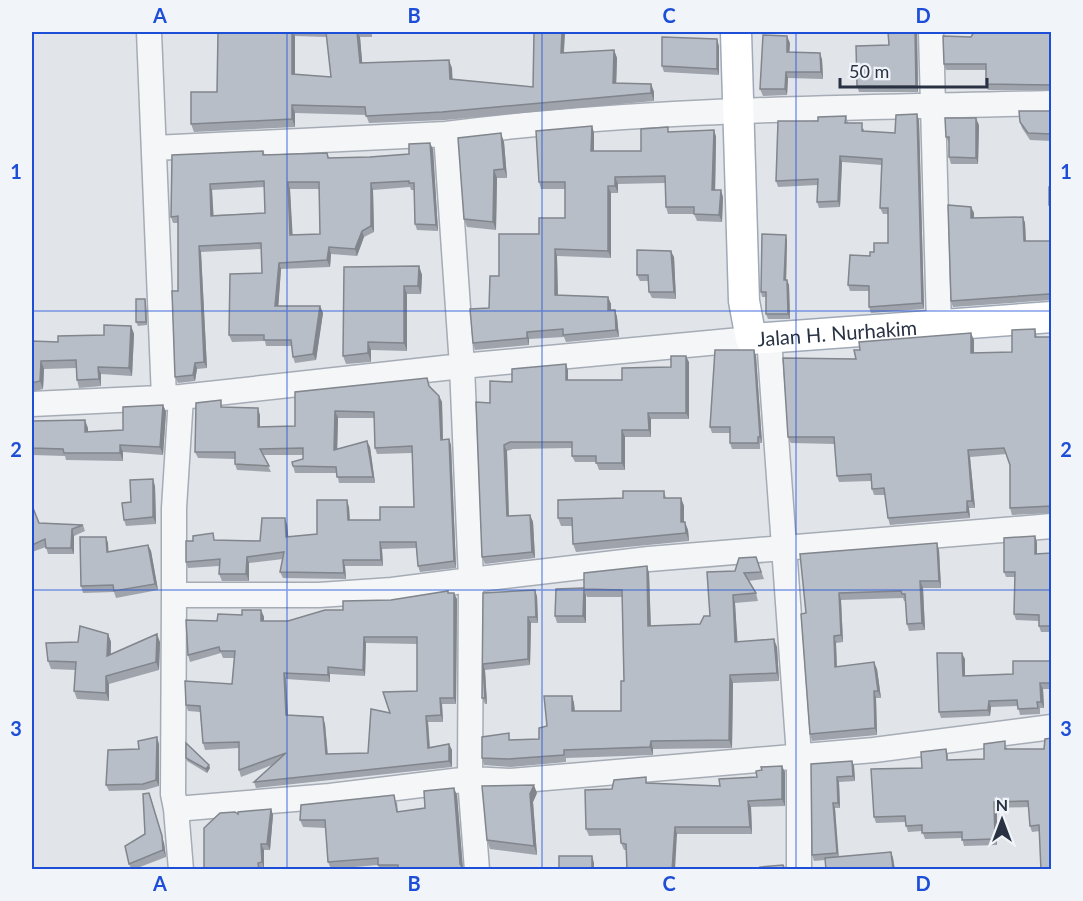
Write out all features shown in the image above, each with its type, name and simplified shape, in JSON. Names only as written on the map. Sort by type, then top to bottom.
[{"type":"main road","name":"Jalan H. Nurhakim","points":[[736,32],[744,301],[760,338],[1052,318]]},
{"type":"street","points":[[149,32],[154,148],[173,397],[173,794],[181,870]]},
{"type":"street","points":[[931,32],[939,325]]},
{"type":"street","points":[[154,148],[446,134],[578,121],[738,113],[1052,103]]},
{"type":"street","points":[[446,134],[462,366],[471,580],[470,779],[477,870]]},
{"type":"street","points":[[32,404],[173,397],[462,366],[760,338],[786,548],[799,756],[799,870]]},
{"type":"street","points":[[174,595],[319,596],[649,559],[1052,526]]},
{"type":"street","points":[[176,809],[330,796],[470,779],[511,781],[799,756],[1052,727]]},
{"type":"building","points":[[218,32],[292,32],[292,74],[331,77],[326,32],[357,32],[360,63],[449,60],[450,79],[533,87],[534,32],[562,32],[561,53],[614,50],[613,83],[651,84],[651,93],[442,112],[366,116],[365,107],[292,105],[292,119],[191,124],[191,92],[217,92]]},
{"type":"building","points":[[888,32],[915,32],[916,86],[857,86],[856,46],[889,45]]},
{"type":"building","points":[[974,32],[1052,32],[1052,85],[986,84],[986,64],[944,64],[943,36],[971,37]]},
{"type":"building","points":[[763,35],[787,36],[787,52],[820,53],[821,72],[786,72],[785,89],[760,89]]},
{"type":"building","points":[[662,37],[717,39],[717,69],[662,66]]},
{"type":"building","points":[[1019,111],[1050,111],[1052,134],[1028,133],[1020,122]]},
{"type":"building","points":[[917,114],[922,303],[869,307],[869,286],[848,285],[850,255],[870,256],[870,252],[874,252],[874,243],[888,243],[888,208],[880,208],[882,159],[840,156],[838,201],[817,202],[818,179],[776,181],[778,121],[818,121],[818,117],[846,116],[845,123],[862,123],[862,131],[895,133],[896,115]]},
{"type":"building","points":[[945,118],[976,118],[976,158],[949,157],[949,137],[946,137]]},
{"type":"building","points":[[592,126],[591,151],[641,151],[641,129],[668,127],[668,132],[714,130],[712,190],[721,190],[719,215],[694,214],[694,207],[666,207],[665,176],[615,177],[615,186],[608,186],[608,251],[555,249],[555,295],[608,297],[608,310],[615,310],[616,330],[563,335],[563,329],[527,332],[527,338],[473,343],[470,309],[489,308],[490,276],[499,276],[499,234],[539,234],[539,218],[565,218],[565,182],[539,182],[536,131]]},
{"type":"building","points":[[501,133],[504,169],[494,170],[493,222],[464,219],[458,138]]},
{"type":"building","points":[[430,143],[436,225],[415,224],[414,183],[409,183],[409,181],[371,183],[371,226],[362,231],[355,249],[329,247],[327,260],[279,263],[275,306],[320,306],[313,354],[293,357],[291,340],[264,340],[264,335],[229,335],[230,274],[262,273],[261,243],[199,246],[204,362],[195,363],[193,375],[175,377],[172,291],[178,291],[178,216],[171,217],[172,155],[263,151],[263,155],[327,153],[328,158],[370,157],[409,154],[409,144]],"holes":[[[264,181],[265,213],[211,216],[210,184]],[[288,182],[319,182],[320,234],[290,235]]]},
{"type":"building","points":[[1049,187],[1052,187],[1052,205],[1049,205]]},
{"type":"building","points":[[948,205],[971,207],[971,218],[1023,217],[1024,241],[1052,241],[1052,295],[951,301]]},
{"type":"building","points":[[762,234],[786,235],[784,280],[787,280],[788,314],[766,314],[766,292],[761,292]]},
{"type":"building","points":[[637,250],[671,251],[674,292],[649,292],[648,275],[637,275]]},
{"type":"building","points":[[419,266],[418,286],[404,286],[404,343],[368,342],[368,353],[343,356],[344,267]]},
{"type":"building","points":[[136,299],[145,299],[146,322],[136,322]]},
{"type":"building","points":[[104,325],[131,326],[129,368],[98,367],[99,379],[77,380],[76,360],[41,361],[40,381],[32,383],[32,341],[58,342],[58,336],[104,335]]},
{"type":"building","points":[[1035,329],[1035,337],[1052,337],[1052,506],[1010,508],[1010,465],[1004,448],[968,450],[972,501],[967,501],[967,512],[888,518],[884,488],[872,489],[871,474],[837,476],[834,437],[788,437],[783,358],[856,359],[854,350],[860,350],[859,342],[971,333],[971,353],[1012,352],[1012,330]]},
{"type":"building","points":[[715,350],[754,350],[760,437],[758,437],[758,443],[730,443],[730,427],[710,427]]},
{"type":"building","points":[[671,356],[686,356],[686,413],[648,413],[649,430],[622,430],[622,463],[596,463],[596,456],[572,456],[572,442],[510,442],[504,445],[507,516],[530,515],[532,552],[482,557],[476,402],[490,403],[490,381],[512,382],[512,369],[566,364],[566,380],[622,380],[622,368],[671,367]]},
{"type":"building","points":[[427,378],[429,386],[439,396],[441,440],[449,439],[454,561],[418,566],[416,542],[380,542],[381,560],[343,560],[344,573],[280,572],[284,552],[247,557],[246,574],[219,574],[220,559],[186,562],[186,541],[193,541],[193,536],[213,533],[214,540],[260,541],[262,518],[285,518],[286,537],[317,534],[317,500],[347,500],[348,520],[380,520],[380,507],[414,507],[412,446],[375,448],[374,412],[335,411],[334,450],[367,441],[373,477],[337,477],[336,467],[293,466],[292,462],[303,459],[303,448],[260,449],[269,466],[235,464],[235,452],[195,452],[196,403],[221,400],[221,407],[258,408],[258,427],[295,426],[295,392]]},
{"type":"building","points":[[163,405],[160,447],[120,445],[120,453],[64,453],[63,449],[32,448],[32,421],[85,420],[85,432],[123,430],[123,407]]},
{"type":"building","points":[[153,479],[153,517],[124,520],[122,503],[131,502],[130,480]]},
{"type":"building","points":[[623,491],[664,491],[664,498],[681,498],[681,522],[685,522],[686,533],[573,544],[572,518],[558,518],[558,500],[623,498]]},
{"type":"building","points":[[33,508],[39,523],[83,525],[72,529],[71,548],[46,548],[45,539],[32,545]]},
{"type":"building","points":[[1035,536],[1035,554],[1052,553],[1052,626],[1039,626],[1039,615],[1014,614],[1015,572],[1004,572],[1004,538]]},
{"type":"building","points":[[80,537],[106,537],[107,552],[148,545],[155,584],[114,591],[113,585],[81,586]]},
{"type":"building","points":[[937,543],[939,581],[920,581],[922,623],[907,624],[905,594],[901,591],[839,593],[841,635],[834,636],[835,667],[874,662],[878,691],[874,691],[875,728],[810,734],[801,614],[806,613],[800,554]]},
{"type":"building","points":[[756,557],[761,572],[744,573],[756,593],[733,595],[735,642],[774,639],[777,673],[730,675],[729,740],[651,741],[650,747],[564,750],[564,755],[508,759],[482,758],[482,737],[509,733],[509,740],[539,739],[539,728],[547,726],[544,696],[572,696],[572,711],[621,711],[621,681],[624,681],[622,590],[584,589],[584,573],[647,566],[648,626],[700,624],[704,616],[710,616],[707,572],[735,571],[739,558]]},
{"type":"building","points":[[584,588],[583,616],[555,616],[556,589]]},
{"type":"building","points":[[535,590],[536,617],[528,617],[528,659],[483,664],[485,698],[482,698],[483,593]]},
{"type":"building","points":[[448,591],[448,593],[454,593],[454,698],[440,698],[441,715],[426,716],[428,748],[449,744],[449,761],[254,782],[286,753],[239,770],[239,742],[203,743],[200,706],[186,705],[185,681],[232,684],[235,651],[220,651],[219,647],[188,655],[186,620],[217,621],[218,614],[242,615],[242,610],[261,610],[261,621],[288,621],[325,610],[343,610],[343,601],[391,600]],"holes":[[[364,637],[417,637],[417,691],[383,692],[390,713],[371,709],[368,753],[326,754],[323,717],[286,715],[284,673],[328,675],[328,667],[363,670]]]},
{"type":"building","points":[[80,626],[108,634],[107,656],[157,634],[156,662],[106,676],[106,693],[74,691],[76,662],[48,661],[46,643],[78,642]]},
{"type":"building","points":[[937,653],[962,653],[963,676],[1013,674],[1013,661],[1052,661],[1052,683],[1040,683],[1041,702],[1037,702],[1038,708],[1018,709],[1017,700],[989,701],[988,710],[939,712]]},
{"type":"building","points":[[157,737],[156,780],[143,784],[106,785],[108,750],[139,749],[138,741]]},
{"type":"building","points":[[1052,738],[1052,870],[1041,870],[1039,825],[1030,826],[1028,801],[994,802],[995,839],[962,840],[962,832],[922,833],[922,825],[906,826],[905,816],[874,817],[871,769],[922,768],[921,752],[946,749],[947,760],[984,759],[984,744],[1005,741],[1005,749],[1044,749],[1045,739]]},
{"type":"building","points":[[186,743],[209,765],[206,769],[186,758]]},
{"type":"building","points":[[852,761],[853,776],[837,777],[838,803],[833,803],[837,853],[812,855],[811,764]]},
{"type":"building","points":[[782,766],[782,799],[748,801],[750,827],[675,827],[672,870],[627,870],[626,844],[621,843],[620,829],[586,829],[585,790],[612,789],[614,780],[646,777],[646,783],[720,786],[719,779],[757,777],[756,771],[762,770],[761,767]]},
{"type":"building","points":[[534,785],[530,794],[534,846],[487,840],[482,786]]},
{"type":"building","points":[[454,788],[460,864],[464,870],[398,870],[398,865],[378,865],[378,858],[328,862],[325,820],[300,820],[301,805],[394,795],[397,812],[425,808],[424,791]]},
{"type":"building","points":[[149,793],[162,836],[163,850],[129,864],[125,846],[145,834],[143,794]]},
{"type":"building","points":[[271,809],[267,844],[261,844],[262,862],[258,863],[259,870],[204,870],[204,828],[220,813],[235,812],[238,814],[238,812]]},
{"type":"building","points":[[891,852],[893,870],[826,870],[825,858]]},
{"type":"building","points":[[559,856],[592,856],[592,870],[559,870]]},
{"type":"building","points":[[783,865],[785,870],[760,870],[760,867]]}]
